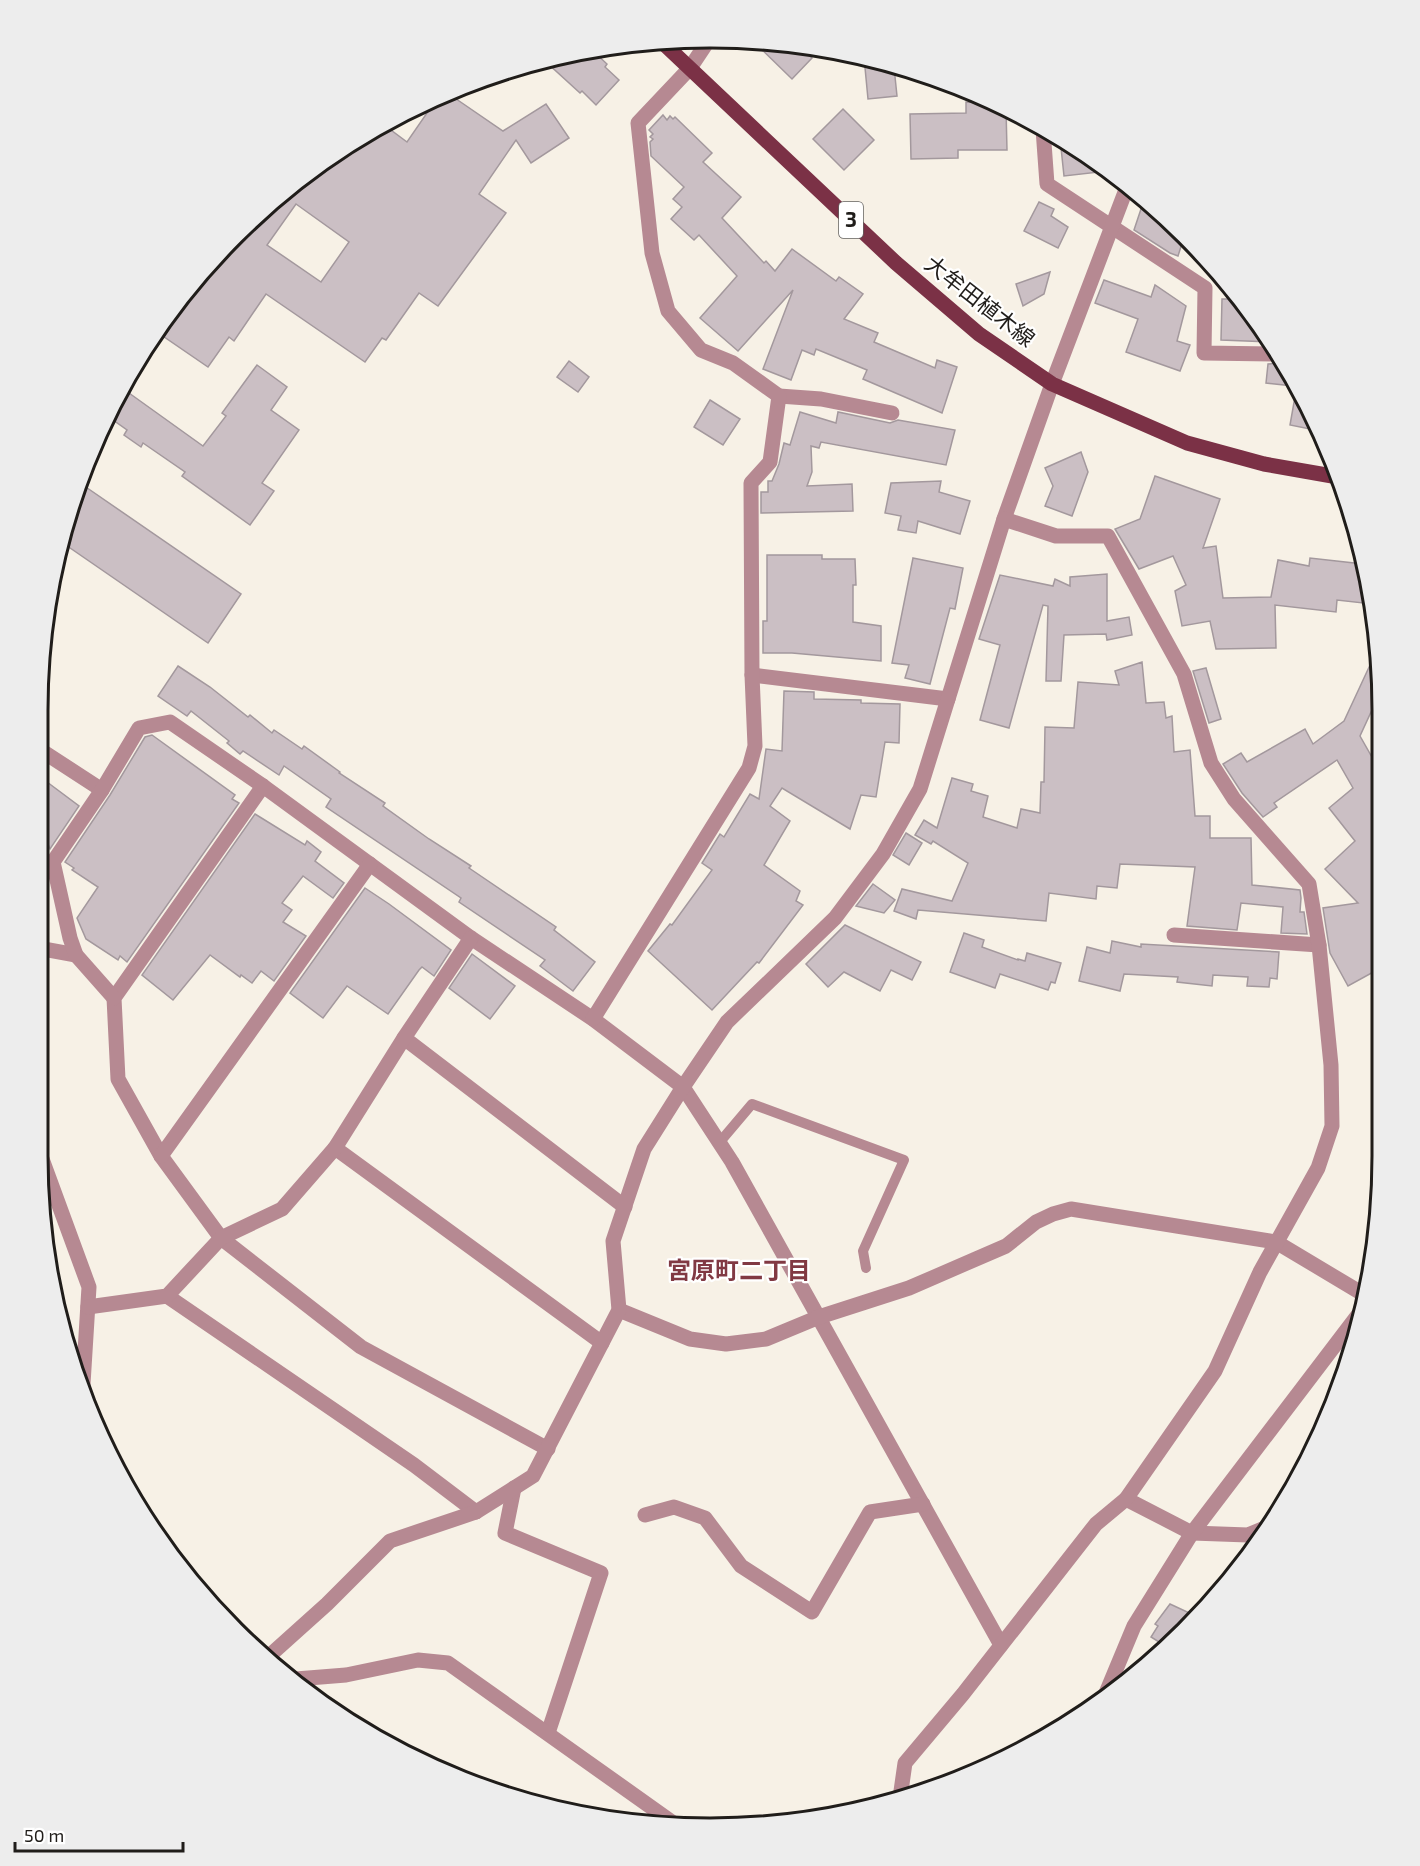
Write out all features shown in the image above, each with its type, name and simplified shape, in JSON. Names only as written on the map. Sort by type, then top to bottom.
[{"type":"main road","name":"大牟田植木線","points":[[669,49],[896,263],[979,334],[1052,384],[1187,443],[1264,464],[1329,475]]},
{"type":"street","points":[[703,48],[690,68],[638,123],[652,253],[668,310],[701,350],[733,363],[779,396],[821,399],[892,413]]},
{"type":"street","points":[[1044,139],[1047,184],[1204,288],[1204,354],[1267,354]]},
{"type":"street","points":[[273,1653],[390,1541],[476,1512],[532,1476],[548,1449],[619,1310],[613,1241],[644,1149],[727,1022],[835,918],[883,854],[920,789],[1004,519],[1052,384],[1124,194]]},
{"type":"street","points":[[594,1019],[749,768],[755,746],[752,675],[751,483],[770,462],[779,396]]},
{"type":"street","points":[[901,1789],[905,1763],[1002,1646],[1096,1524],[1126,1499],[1215,1371],[1260,1272],[1318,1168],[1332,1126],[1331,1065],[1319,945],[1309,884],[1234,799],[1210,763],[1184,674],[1108,536],[1056,536],[1004,519]]},
{"type":"street","points":[[752,675],[948,699]]},
{"type":"street","points":[[114,998],[75,955],[53,862],[102,790],[139,728],[170,722],[263,786],[471,939],[594,1019],[683,1087],[732,1162],[1002,1646]]},
{"type":"street","points":[[48,755],[102,790]]},
{"type":"street","points":[[263,786],[114,998],[118,1079],[161,1156],[221,1238],[361,1347],[548,1449]]},
{"type":"street","points":[[161,1156],[370,864]]},
{"type":"street","points":[[1174,935],[1319,945]]},
{"type":"street","points":[[88,1307],[167,1296],[221,1238],[282,1209],[335,1148],[404,1038],[471,939]]},
{"type":"street","points":[[48,950],[75,955]]},
{"type":"street","points":[[404,1038],[625,1207]]},
{"type":"street","points":[[335,1148],[602,1342]]},
{"type":"street","points":[[48,1177],[89,1287],[84,1371]]},
{"type":"street","points":[[619,1310],[690,1339],[726,1344],[766,1339],[819,1317],[909,1288],[1006,1246],[1036,1222],[1071,1209],[1276,1242],[1358,1291]]},
{"type":"street","points":[[167,1296],[414,1465],[476,1512]]},
{"type":"street","points":[[1110,1683],[1134,1626],[1192,1533],[1349,1327]]},
{"type":"street","points":[[514,1488],[505,1533],[601,1574],[548,1733]]},
{"type":"street","points":[[1126,1499],[1192,1533],[1248,1535],[1254,1533]]},
{"type":"street","points":[[645,1515],[674,1507],[705,1518],[741,1566],[812,1612],[870,1512],[923,1504]]},
{"type":"street","points":[[304,1678],[346,1675],[418,1660],[448,1663],[665,1817]]},
{"type":"lane","points":[[719,1143],[752,1104],[904,1160],[863,1251],[866,1268]]},
{"type":"building","points":[[762,50],[810,56],[812,58],[792,79]]},
{"type":"building","points":[[600,58],[607,64],[605,67],[619,80],[596,105],[582,91],[580,93],[552,68]]},
{"type":"building","points":[[865,67],[895,75],[897,96],[868,99]]},
{"type":"building","points":[[456,99],[503,131],[546,104],[569,138],[531,163],[516,140],[479,194],[506,213],[438,306],[419,293],[386,340],[382,338],[365,362],[266,294],[234,341],[229,337],[208,367],[164,337],[212,274],[242,242],[307,185],[342,160],[391,130],[407,142],[428,111]],"holes":[[[296,204],[349,242],[321,282],[267,245]]]},
{"type":"building","points":[[966,102],[973,102],[1006,118],[1007,150],[958,150],[958,158],[911,159],[910,114],[966,113]]},
{"type":"building","points":[[843,109],[874,140],[844,170],[813,139]]},
{"type":"building","points":[[663,115],[667,120],[670,116],[673,119],[675,117],[712,153],[703,162],[741,197],[722,218],[764,263],[766,261],[775,271],[792,249],[836,281],[839,277],[863,294],[844,319],[878,333],[874,342],[935,368],[937,360],[957,367],[942,413],[863,379],[867,370],[816,349],[814,355],[802,350],[791,380],[763,369],[793,290],[738,351],[700,318],[737,276],[699,235],[694,240],[671,219],[682,207],[673,199],[684,187],[651,156],[650,142],[653,139],[650,137],[653,134],[649,130]]},
{"type":"building","points":[[1061,150],[1095,172],[1064,176]]},
{"type":"building","points":[[1039,202],[1054,209],[1051,216],[1068,227],[1058,248],[1024,231]]},
{"type":"building","points":[[1141,208],[1181,246],[1178,256],[1170,253],[1134,230]]},
{"type":"building","points":[[1050,272],[1044,294],[1023,306],[1016,284]]},
{"type":"building","points":[[1104,280],[1151,297],[1155,285],[1186,306],[1177,341],[1190,345],[1180,371],[1126,352],[1138,319],[1095,303]]},
{"type":"building","points":[[1222,299],[1228,299],[1260,342],[1221,340]]},
{"type":"building","points":[[569,361],[589,377],[578,392],[557,377]]},
{"type":"building","points":[[1268,364],[1273,364],[1286,385],[1266,383]]},
{"type":"building","points":[[257,365],[287,387],[271,410],[299,430],[262,483],[274,491],[250,525],[182,476],[185,472],[143,443],[141,447],[124,435],[127,430],[114,421],[129,393],[203,446],[226,416],[222,413]]},
{"type":"building","points":[[710,400],[740,419],[723,445],[694,427]]},
{"type":"building","points":[[1294,400],[1309,429],[1290,425]]},
{"type":"building","points":[[800,412],[836,423],[838,412],[890,423],[898,420],[955,430],[946,465],[821,442],[819,448],[811,446],[812,472],[807,486],[852,484],[853,511],[761,513],[761,492],[768,492],[768,481],[772,481],[784,443],[790,445]]},
{"type":"building","points":[[1081,452],[1088,472],[1072,516],[1045,506],[1053,486],[1045,468]]},
{"type":"building","points":[[1155,476],[1220,499],[1203,548],[1216,546],[1223,598],[1271,597],[1278,560],[1309,566],[1310,558],[1355,563],[1363,603],[1337,600],[1336,612],[1275,605],[1276,648],[1216,649],[1210,621],[1182,626],[1175,591],[1186,585],[1173,556],[1139,569],[1115,529],[1140,519]]},
{"type":"building","points":[[941,481],[939,492],[970,501],[960,534],[918,521],[916,533],[898,530],[901,516],[885,513],[891,483]]},
{"type":"building","points":[[87,488],[241,594],[208,643],[69,547]]},
{"type":"building","points":[[767,555],[822,555],[822,559],[855,559],[856,585],[853,585],[853,622],[881,626],[881,661],[792,653],[763,653],[763,621],[767,621]]},
{"type":"building","points":[[913,558],[963,568],[955,609],[950,608],[930,684],[905,678],[909,665],[892,663]]},
{"type":"building","points":[[1107,574],[1107,621],[1129,617],[1132,635],[1107,640],[1106,634],[1064,635],[1061,681],[1046,681],[1048,606],[1043,605],[1009,728],[980,720],[1000,645],[979,639],[1000,575],[1053,586],[1055,579],[1070,586],[1070,577]]},
{"type":"building","points":[[1142,662],[1146,703],[1164,702],[1166,718],[1172,716],[1174,752],[1190,750],[1195,816],[1210,816],[1210,838],[1251,838],[1252,885],[1300,890],[1300,912],[1304,912],[1307,934],[1281,933],[1283,907],[1241,903],[1237,930],[1187,926],[1195,867],[1120,864],[1117,888],[1097,886],[1096,899],[1049,893],[1046,921],[918,910],[916,919],[894,911],[902,889],[952,901],[968,863],[933,841],[931,844],[915,835],[924,820],[937,828],[952,778],[973,784],[971,791],[988,796],[983,817],[1017,828],[1021,809],[1040,813],[1041,782],[1044,782],[1045,727],[1074,728],[1078,682],[1119,685],[1115,671]]},
{"type":"building","points":[[1371,664],[1372,710],[1360,736],[1372,757],[1372,973],[1348,986],[1330,953],[1323,908],[1358,903],[1325,869],[1355,841],[1329,808],[1353,788],[1337,760],[1274,803],[1277,807],[1263,817],[1242,793],[1223,764],[1241,753],[1247,762],[1305,729],[1313,744],[1344,721]]},
{"type":"building","points":[[178,666],[210,687],[248,717],[250,715],[272,733],[274,730],[302,749],[304,746],[339,773],[385,803],[383,806],[471,866],[469,868],[556,927],[554,930],[595,962],[573,991],[540,966],[545,960],[459,902],[461,898],[326,807],[331,799],[284,766],[279,775],[243,751],[240,754],[227,743],[229,741],[191,711],[187,716],[158,696]]},
{"type":"building","points":[[1206,668],[1221,719],[1209,723],[1193,671]]},
{"type":"building","points":[[784,691],[814,692],[814,699],[900,704],[899,743],[885,742],[876,797],[861,795],[850,829],[782,788],[770,806],[790,821],[764,865],[800,891],[796,901],[803,905],[759,963],[757,962],[712,1010],[648,951],[670,924],[672,925],[712,870],[702,863],[720,834],[724,837],[750,794],[759,799],[766,749],[782,751]]},
{"type":"building","points":[[152,735],[235,795],[232,799],[239,803],[127,962],[120,956],[118,960],[86,939],[77,918],[98,887],[72,870],[74,868],[65,862],[145,737]]},
{"type":"building","points":[[48,783],[79,806],[50,849],[48,844]]},
{"type":"building","points":[[255,814],[305,845],[307,841],[321,852],[315,861],[344,883],[333,898],[303,876],[282,903],[292,910],[283,922],[306,936],[274,981],[261,971],[252,983],[210,955],[173,1000],[142,975]]},
{"type":"building","points":[[906,833],[922,843],[909,865],[893,855]]},
{"type":"building","points":[[873,884],[895,900],[884,913],[856,906]]},
{"type":"building","points":[[365,888],[451,950],[434,976],[422,967],[419,970],[388,1014],[347,986],[323,1018],[290,993]]},
{"type":"building","points":[[845,925],[921,962],[912,980],[891,970],[880,991],[844,972],[828,987],[806,964]]},
{"type":"building","points":[[964,933],[984,940],[982,947],[1018,960],[1025,961],[1027,953],[1061,963],[1055,983],[1051,982],[1048,990],[1000,974],[995,988],[950,972]]},
{"type":"building","points":[[1112,941],[1141,947],[1141,944],[1279,952],[1277,979],[1270,978],[1269,987],[1247,986],[1248,977],[1213,975],[1212,986],[1177,982],[1178,977],[1124,974],[1120,991],[1079,981],[1087,947],[1110,953]]},
{"type":"building","points":[[472,954],[515,986],[490,1019],[449,988]]},
{"type":"building","points":[[1170,1604],[1189,1613],[1159,1642],[1151,1637],[1158,1626],[1155,1624]]},
{"type":"district","name":"宮原町二丁目","points":[[739,1271]]}]
